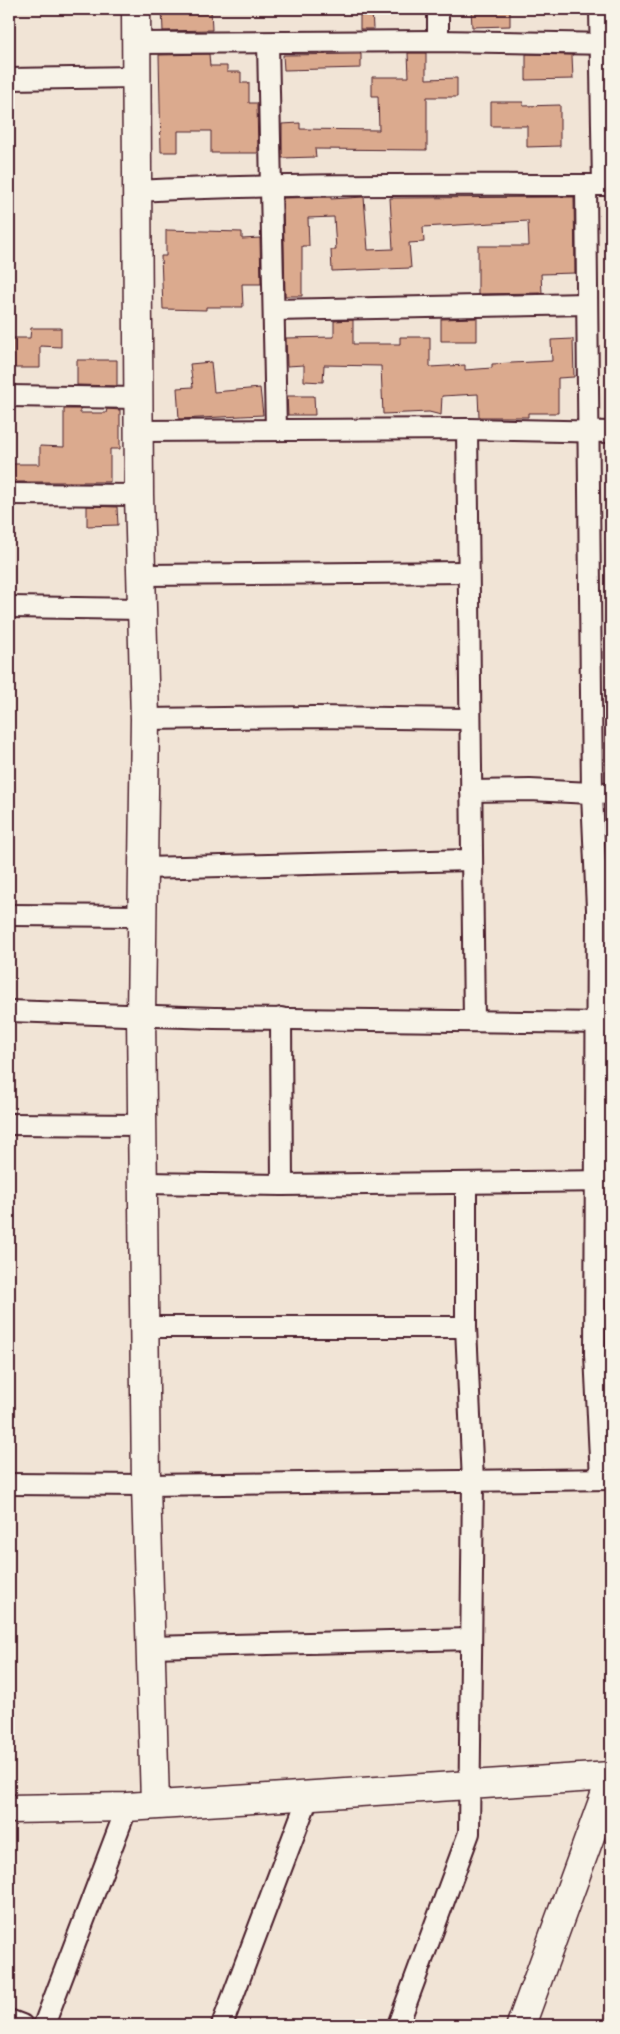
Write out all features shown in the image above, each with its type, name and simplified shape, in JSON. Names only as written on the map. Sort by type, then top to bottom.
[{"type":"street","points":[[136,9],[139,495],[145,719],[142,1015],[146,1485],[155,1803]]},
{"type":"street","points":[[438,9],[438,41]]},
{"type":"street","points":[[9,1484],[146,1485],[606,1479],[595,1354],[603,1181],[598,1108],[604,1023],[597,909],[602,794],[587,304],[600,185],[606,44],[600,9]]},
{"type":"street","points":[[137,43],[438,41],[606,44]]},
{"type":"street","points":[[268,43],[269,185],[276,429]]},
{"type":"street","points":[[9,79],[136,77]]},
{"type":"street","points":[[137,191],[269,185],[482,183],[600,185]]},
{"type":"street","points":[[274,310],[587,304]]},
{"type":"street","points":[[9,396],[138,398]]},
{"type":"street","points":[[140,431],[467,429],[611,432]]},
{"type":"street","points":[[467,429],[474,1021]]},
{"type":"street","points":[[9,494],[139,495]]},
{"type":"street","points":[[142,575],[468,572]]},
{"type":"street","points":[[9,607],[143,609]]},
{"type":"street","points":[[145,719],[314,717],[470,719]]},
{"type":"street","points":[[472,791],[530,790],[602,794]]},
{"type":"street","points":[[144,868],[471,860]]},
{"type":"street","points":[[9,915],[144,916]]},
{"type":"street","points":[[9,1010],[142,1015],[604,1023]]},
{"type":"street","points":[[281,1018],[282,1185]]},
{"type":"street","points":[[9,1124],[143,1125]]},
{"type":"street","points":[[144,1183],[282,1185],[603,1181]]},
{"type":"street","points":[[398,2025],[469,1833],[473,1482],[466,1327],[466,1183]]},
{"type":"street","points":[[146,1327],[466,1327]]},
{"type":"street","points":[[150,1647],[471,1639]]},
{"type":"street","points":[[9,1809],[127,1807],[155,1803],[611,1777],[521,2025]]},
{"type":"street","points":[[222,2025],[309,1795]]},
{"type":"street","points":[[44,2025],[127,1807]]},
{"type":"street","points":[[9,2020],[22,2025]]},
{"type":"building","points":[[162,9],[211,9],[212,30],[163,31]]},
{"type":"building","points":[[360,9],[372,9],[373,29],[360,29]]},
{"type":"building","points":[[471,9],[510,9],[510,26],[472,27]]},
{"type":"building","points":[[408,53],[426,53],[426,79],[457,78],[457,97],[427,97],[427,150],[315,149],[316,157],[282,158],[282,124],[300,123],[300,129],[379,130],[378,96],[372,96],[372,77],[409,77]]},
{"type":"building","points":[[209,54],[210,66],[227,66],[227,72],[241,72],[241,83],[249,83],[249,103],[257,103],[258,153],[211,153],[211,131],[178,131],[178,152],[161,152],[159,55]]},
{"type":"building","points":[[361,54],[361,68],[284,70],[283,55]]},
{"type":"building","points":[[526,54],[572,55],[573,79],[526,80]]},
{"type":"building","points":[[491,102],[523,102],[523,106],[560,105],[560,146],[527,147],[527,126],[491,126]]},
{"type":"building","points":[[331,197],[331,199],[364,197],[368,250],[393,249],[390,198],[574,197],[575,273],[541,274],[542,293],[478,294],[478,246],[529,246],[528,221],[423,227],[424,242],[409,243],[411,268],[332,271],[331,250],[336,250],[334,217],[308,218],[309,246],[302,246],[302,296],[285,296],[283,198]]},
{"type":"building","points":[[166,230],[242,232],[242,239],[260,238],[261,284],[242,284],[243,307],[206,307],[206,310],[163,309],[161,256],[166,256]]},
{"type":"building","points":[[477,318],[477,341],[441,341],[441,319]]},
{"type":"building","points":[[353,320],[353,344],[400,344],[400,337],[430,337],[430,367],[465,365],[465,370],[492,368],[492,364],[552,361],[551,340],[573,339],[574,377],[558,378],[558,413],[528,413],[528,417],[479,417],[478,394],[442,396],[441,415],[429,412],[383,414],[381,366],[324,365],[323,382],[304,381],[304,365],[287,366],[286,338],[334,337],[334,321]]},
{"type":"building","points":[[31,328],[61,328],[61,347],[40,346],[40,368],[13,368],[13,338],[30,338]]},
{"type":"building","points":[[77,360],[117,360],[117,386],[77,385]]},
{"type":"building","points":[[211,362],[214,392],[260,388],[263,415],[179,419],[177,388],[193,387],[190,364]]},
{"type":"building","points":[[287,396],[314,396],[315,415],[288,415]]},
{"type":"building","points":[[64,409],[80,409],[80,413],[106,413],[107,409],[120,410],[120,449],[110,449],[110,482],[9,482],[9,464],[40,464],[40,446],[64,447]]},
{"type":"building","points":[[87,506],[117,507],[118,525],[87,526]]}]
